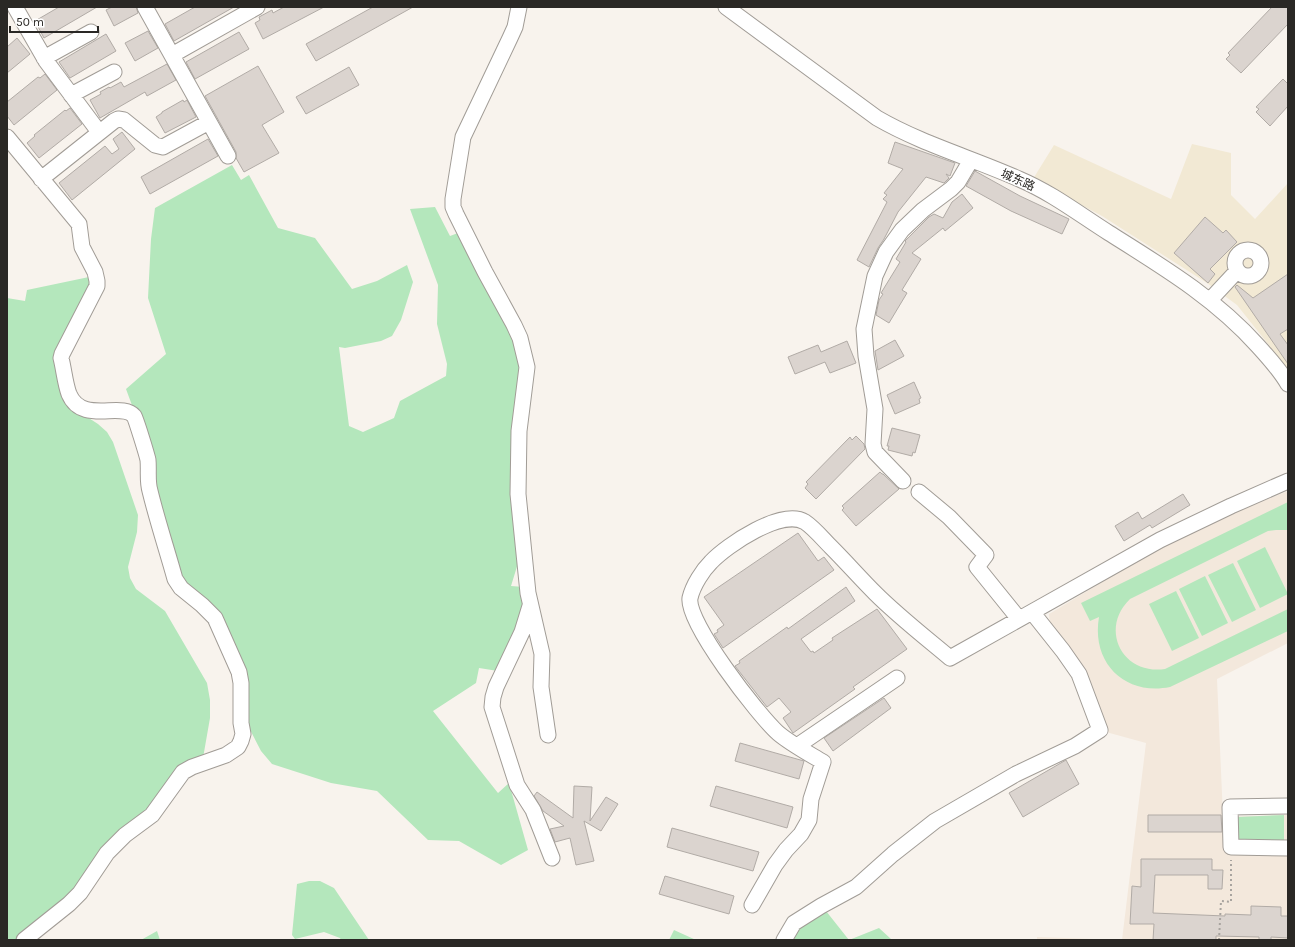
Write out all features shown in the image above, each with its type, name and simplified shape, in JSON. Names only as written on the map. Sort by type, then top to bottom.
[{"type":"street","points":[[15,7],[44,58],[99,132]]},
{"type":"street","points":[[146,7],[228,156]]},
{"type":"street","points":[[172,55],[257,7]]},
{"type":"street","points":[[519,7],[510,38],[463,137],[452,199],[456,214],[520,338],[527,367],[521,410],[518,494],[528,592],[542,654],[541,687],[548,735]]},
{"type":"street","name":"城东路","points":[[726,7],[877,118],[902,132],[1019,179],[1058,199],[1162,265],[1210,300],[1249,336],[1268,356],[1288,384]]},
{"type":"street","points":[[44,58],[92,32]]},
{"type":"street","points":[[71,95],[114,72]]},
{"type":"street","points":[[41,179],[99,132],[118,119],[124,120],[155,145],[162,147],[209,122]]},
{"type":"street","points":[[7,137],[79,224],[82,247],[95,272],[97,286],[61,358],[70,396],[75,403],[83,409],[106,412],[124,411],[129,412],[136,418],[148,459],[150,490],[175,579],[181,588],[215,618],[239,672],[241,683],[241,723],[243,734],[238,747],[232,752],[192,767],[183,772],[152,815],[125,835],[107,853],[75,898],[24,940]]},
{"type":"street","points":[[903,481],[875,452],[873,444],[875,409],[864,347],[864,329],[875,276],[886,252],[902,230],[923,210],[958,182],[971,160]]},
{"type":"street","points":[[1210,300],[1237,271]]},
{"type":"street","points":[[752,905],[775,865],[786,850],[801,834],[809,820],[811,799],[823,762],[778,732],[746,698],[706,638],[693,615],[690,598],[700,576],[716,557],[726,549],[747,535],[772,523],[798,520],[804,522],[823,539],[876,594],[950,658],[1160,540],[1288,481]]},
{"type":"street","points":[[919,492],[949,517],[986,555],[977,567],[1019,619]]},
{"type":"street","points":[[530,603],[522,632],[496,687],[492,707],[517,785],[533,810],[552,858]]},
{"type":"street","points":[[784,940],[794,923],[856,887],[893,854],[935,821],[1016,774],[1075,746],[1100,730],[1079,674],[1032,612]]},
{"type":"street","points":[[797,746],[897,678]]},
{"type":"street","points":[[1288,806],[1230,807],[1231,847],[1288,848]]},
{"type":"path","points":[[1219,940],[1221,901],[1231,902],[1231,844]]},
{"type":"shaded area","points":[[1192,144],[1231,153],[1231,195],[1255,219],[1288,183],[1287,368],[1237,305],[1207,283],[1102,216],[1033,179],[1054,145],[1171,199]]},
{"type":"shaded area","points":[[1288,491],[1288,643],[1217,679],[1223,817],[1288,815],[1288,940],[1122,940],[1146,743],[1106,732],[1050,627],[1049,614],[1177,535]]},
{"type":"shaded area","points":[[1037,937],[1122,940],[1037,940]]},
{"type":"green space","points":[[232,165],[241,180],[249,175],[278,228],[315,238],[352,289],[377,281],[407,265],[413,282],[401,320],[392,336],[381,341],[345,348],[339,347],[349,426],[363,432],[394,418],[400,401],[446,376],[447,364],[437,324],[438,285],[410,209],[435,207],[450,236],[458,233],[508,323],[523,375],[519,560],[511,586],[524,587],[527,607],[498,671],[479,668],[476,683],[433,711],[498,793],[509,783],[528,850],[501,865],[459,841],[428,840],[377,791],[331,783],[272,764],[261,751],[245,720],[244,675],[181,580],[153,492],[151,457],[126,389],[166,354],[148,298],[151,239],[155,208]]},
{"type":"green space","points":[[89,277],[91,283],[56,365],[58,382],[62,393],[78,411],[98,424],[107,432],[113,442],[138,515],[137,532],[128,567],[130,578],[136,589],[165,611],[207,683],[210,700],[210,718],[203,758],[149,810],[79,888],[17,940],[7,940],[7,298],[25,301],[27,290]]},
{"type":"green space","points":[[1288,502],[1288,530],[1268,531],[1130,599],[1121,611],[1116,623],[1116,636],[1120,648],[1127,657],[1137,665],[1150,669],[1165,669],[1288,609],[1288,631],[1170,687],[1154,688],[1139,686],[1126,681],[1115,673],[1106,662],[1100,649],[1098,634],[1099,617],[1090,621],[1081,603]]},
{"type":"green space","points":[[1265,547],[1288,594],[1260,608],[1237,561]]},
{"type":"green space","points":[[1233,563],[1256,610],[1232,622],[1208,575]]},
{"type":"green space","points":[[1205,576],[1228,623],[1202,636],[1179,589]]},
{"type":"green space","points":[[1176,591],[1199,638],[1172,651],[1149,604]]},
{"type":"green space","points":[[1284,815],[1284,842],[1238,842],[1237,817]]},
{"type":"green space","points":[[309,881],[320,881],[334,888],[369,940],[341,940],[340,938],[324,932],[295,939],[292,935],[297,884]]},
{"type":"green space","points":[[826,911],[849,940],[796,940],[792,936],[801,924]]},
{"type":"green space","points":[[879,928],[891,939],[897,940],[849,940]]},
{"type":"green space","points":[[674,930],[696,940],[669,940]]},
{"type":"green space","points":[[157,931],[160,940],[141,940]]},
{"type":"building","points":[[59,7],[97,7],[44,38],[35,21]]},
{"type":"building","points":[[112,7],[136,7],[138,13],[114,26],[106,10]]},
{"type":"building","points":[[195,7],[234,7],[174,41],[165,24]]},
{"type":"building","points":[[284,7],[324,7],[263,39],[255,23],[260,20],[259,17],[272,10],[273,13]]},
{"type":"building","points":[[373,7],[413,7],[316,61],[306,44]]},
{"type":"building","points":[[1272,7],[1288,7],[1288,24],[1241,73],[1226,59],[1230,55],[1228,53]]},
{"type":"building","points":[[148,31],[158,48],[135,61],[125,43]]},
{"type":"building","points":[[239,32],[249,49],[195,79],[186,62]]},
{"type":"building","points":[[106,34],[116,51],[70,78],[59,62]]},
{"type":"building","points":[[17,38],[30,54],[7,73],[7,47]]},
{"type":"building","points":[[167,64],[176,80],[147,96],[145,92],[100,118],[90,100],[101,94],[100,92],[109,87],[110,88],[121,82],[124,87]]},
{"type":"building","points":[[258,66],[284,112],[262,125],[279,153],[244,172],[236,158],[236,152],[205,96]]},
{"type":"building","points":[[349,67],[359,85],[306,114],[296,97]]},
{"type":"building","points":[[45,74],[57,90],[14,125],[7,116],[7,102],[38,77],[40,78]]},
{"type":"building","points":[[1283,79],[1288,84],[1288,106],[1270,126],[1256,112],[1259,109],[1256,107]]},
{"type":"building","points":[[183,100],[184,102],[187,100],[196,117],[165,133],[156,117]]},
{"type":"building","points":[[70,108],[82,124],[39,158],[27,143],[35,136],[34,135],[65,110],[66,111]]},
{"type":"building","points":[[122,132],[135,149],[72,200],[59,183],[105,146],[112,154],[119,149],[113,139]]},
{"type":"building","points":[[208,139],[218,156],[150,194],[141,177]]},
{"type":"building","points":[[895,142],[955,163],[950,176],[946,174],[949,178],[944,183],[926,177],[898,212],[869,267],[857,260],[887,202],[883,199],[887,195],[884,193],[903,169],[888,163]]},
{"type":"building","points":[[975,171],[1020,196],[1069,219],[1062,234],[1011,211],[966,186]]},
{"type":"building","points":[[962,194],[973,208],[945,231],[943,228],[912,253],[921,259],[902,290],[907,293],[889,323],[876,315],[879,300],[883,294],[881,293],[900,262],[896,259],[906,242],[905,241],[929,217],[934,214],[943,218],[952,202]]},
{"type":"building","points":[[1205,217],[1223,233],[1226,230],[1237,242],[1210,269],[1215,274],[1208,283],[1174,253]]},
{"type":"building","points":[[1288,274],[1288,329],[1280,334],[1288,345],[1288,364],[1235,287],[1237,285],[1253,298]]},
{"type":"building","points":[[895,340],[904,356],[878,370],[875,351]]},
{"type":"building","points":[[847,341],[856,363],[830,373],[825,362],[795,374],[788,357],[818,345],[821,352]]},
{"type":"building","points":[[914,382],[921,398],[919,399],[920,403],[895,414],[887,395]]},
{"type":"building","points":[[892,428],[920,435],[915,453],[913,452],[912,456],[888,450],[889,446],[887,446]]},
{"type":"building","points":[[856,436],[864,444],[865,449],[816,499],[805,488],[808,484],[806,482],[850,437],[852,440]]},
{"type":"building","points":[[880,472],[899,489],[856,526],[842,510],[844,508],[842,506]]},
{"type":"building","points":[[1183,494],[1190,505],[1152,528],[1150,525],[1124,541],[1115,526],[1138,512],[1142,519]]},
{"type":"building","points":[[798,533],[818,561],[824,557],[834,570],[723,648],[714,634],[724,625],[704,597]]},
{"type":"building","points":[[846,587],[855,601],[801,639],[811,652],[813,651],[814,653],[833,640],[832,638],[877,609],[907,649],[853,687],[855,689],[793,733],[783,718],[791,712],[779,698],[767,707],[735,666],[740,663],[739,661],[787,627],[788,629]]},
{"type":"building","points":[[884,698],[891,708],[833,751],[824,738]]},
{"type":"building","points":[[740,743],[804,761],[799,779],[735,761]]},
{"type":"building","points":[[1066,760],[1079,784],[1023,817],[1009,793]]},
{"type":"building","points":[[574,786],[592,787],[590,821],[606,797],[618,804],[601,831],[584,821],[594,861],[576,865],[570,838],[555,842],[550,829],[564,826],[543,811],[534,796],[537,792],[573,818]]},
{"type":"building","points":[[716,786],[793,807],[787,828],[710,806]]},
{"type":"building","points":[[1148,815],[1221,815],[1222,832],[1148,832]]},
{"type":"building","points":[[672,828],[759,852],[753,871],[667,847]]},
{"type":"building","points":[[1141,859],[1212,859],[1212,870],[1223,870],[1222,889],[1208,889],[1208,875],[1155,875],[1153,913],[1225,916],[1225,914],[1251,915],[1251,906],[1281,907],[1281,916],[1288,916],[1288,938],[1271,937],[1271,940],[1259,940],[1259,937],[1216,936],[1216,940],[1153,940],[1154,924],[1130,924],[1132,886],[1141,887]]},
{"type":"building","points":[[665,876],[734,896],[729,914],[659,894]]}]
